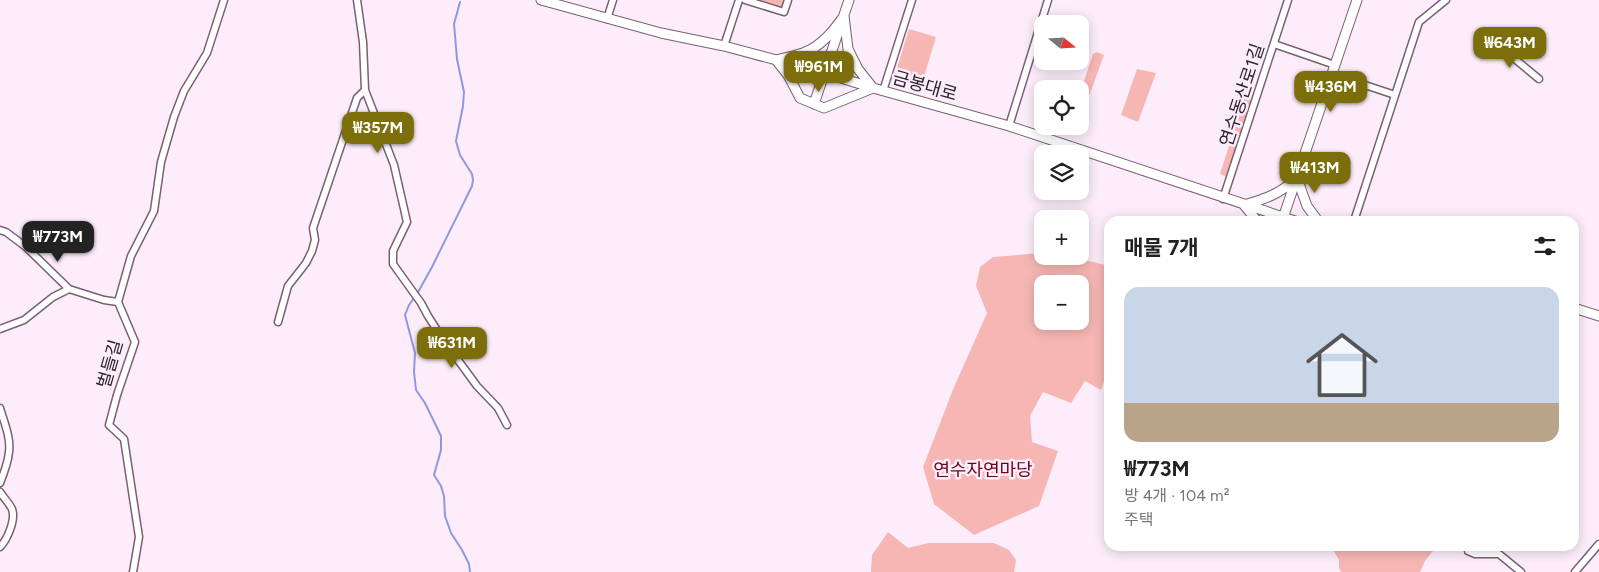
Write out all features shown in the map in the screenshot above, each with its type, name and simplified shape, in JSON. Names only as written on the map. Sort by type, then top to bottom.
[{"type":"street","points":[[0,230],[26,246],[69,289],[104,300],[118,302],[131,256],[154,211],[161,162],[174,117],[184,90],[207,52],[224,0]]},
{"type":"street","points":[[357,0],[363,42],[365,90],[394,165],[407,222],[393,251],[394,264],[444,341],[477,386],[498,408],[507,425]]},
{"type":"street","name":"금봉대로","points":[[541,0],[661,33],[724,46],[825,73],[1009,126],[1273,216]]},
{"type":"street","points":[[607,18],[613,0]]},
{"type":"street","points":[[724,46],[739,0]]},
{"type":"street","points":[[745,0],[784,12],[788,0]]},
{"type":"street","points":[[814,104],[849,0]]},
{"type":"street","points":[[883,91],[912,0]]},
{"type":"street","points":[[1009,126],[1048,0]]},
{"type":"street","name":"연수동산로1길","points":[[1223,199],[1288,0]]},
{"type":"street","points":[[1284,216],[1357,0]]},
{"type":"street","points":[[1356,216],[1419,22],[1446,0]]},
{"type":"street","points":[[844,16],[848,49],[858,69],[873,88],[824,108],[800,98],[788,75],[776,60],[812,50],[833,30],[844,16]]},
{"type":"street","points":[[1497,42],[1539,79]]},
{"type":"street","points":[[1274,44],[1395,95]]},
{"type":"street","points":[[278,322],[288,286],[306,263],[312,251],[315,240],[313,228],[358,98],[365,90]]},
{"type":"street","points":[[1253,216],[1244,205],[1274,195],[1285,189],[1296,178]]},
{"type":"street","points":[[1296,178],[1307,206],[1314,216]]},
{"type":"street","points":[[0,329],[24,320],[53,298],[69,289]]},
{"type":"street","name":"벌들길","points":[[118,302],[136,342],[116,395],[109,425],[124,438],[139,537],[134,572]]},
{"type":"street","points":[[1579,310],[1599,316]]},
{"type":"street","points":[[0,408],[10,450],[0,484]]},
{"type":"street","points":[[0,492],[13,512],[13,518],[5,542],[0,547]]},
{"type":"street","points":[[1575,572],[1599,544]]},
{"type":"street","points":[[1468,551],[1475,554],[1499,554],[1520,572]]},
{"type":"green space","points":[[752,0],[786,0],[783,8],[780,9]]},
{"type":"green space","points":[[909,29],[936,37],[923,80],[896,71]]},
{"type":"green space","points":[[1097,52],[1104,55],[1089,96],[1089,80],[1084,80],[1093,54]]},
{"type":"green space","points":[[1137,69],[1156,73],[1138,122],[1121,115]]},
{"type":"green space","points":[[1245,93],[1254,96],[1227,177],[1220,174],[1234,130],[1227,127],[1237,97],[1243,99]]},
{"type":"green space","name":"연수자연마당","points":[[1034,254],[1034,265],[1089,265],[1089,261],[1104,265],[1104,381],[1101,390],[1085,381],[1071,403],[1043,392],[1030,416],[1032,442],[1058,451],[1039,506],[974,535],[934,504],[923,467],[954,387],[987,313],[976,286],[980,267],[993,257]]},
{"type":"green space","points":[[888,532],[908,548],[929,543],[994,543],[1009,550],[1016,560],[1014,572],[871,572],[872,555]]},
{"type":"green space","points":[[1334,551],[1433,551],[1425,561],[1420,572],[1341,572],[1339,560]]},
{"type":"waterway","points":[[460,2],[454,24],[457,59],[464,92],[456,141],[460,155],[472,174],[472,186],[432,267],[405,315],[415,353],[414,372],[416,390],[425,403],[441,436],[441,450],[434,475],[441,486],[444,496],[445,516],[451,533],[469,564],[470,572]]}]
